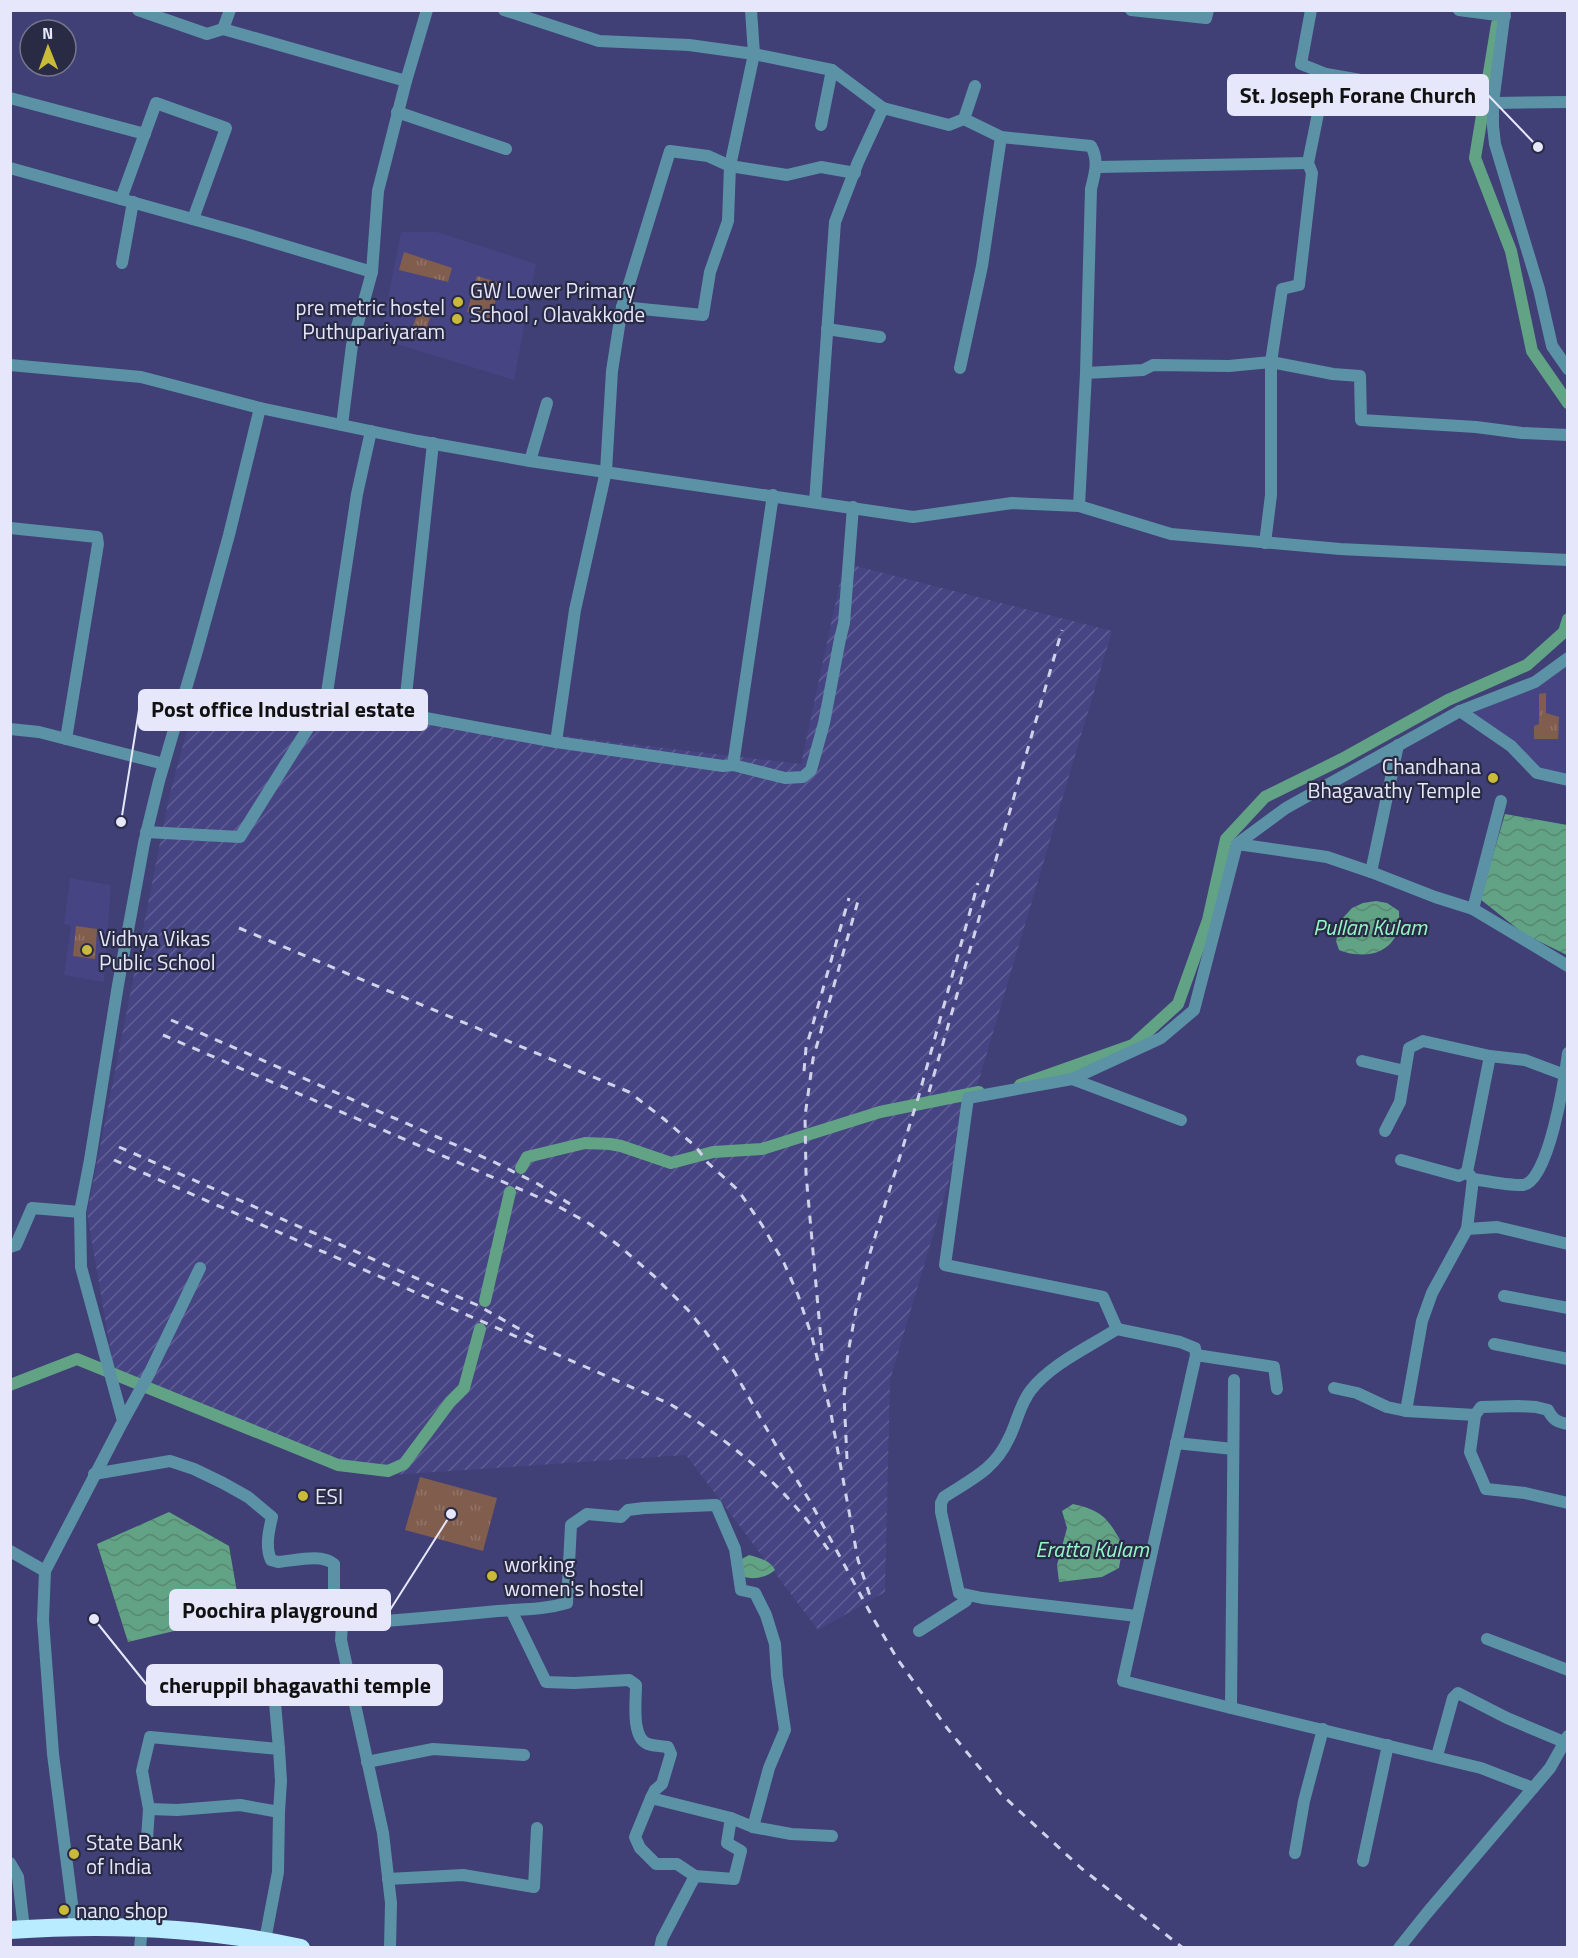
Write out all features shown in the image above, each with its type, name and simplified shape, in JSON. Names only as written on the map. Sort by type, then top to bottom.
[{"type":"highway","points":[[17,1930],[142,1927],[208,1932],[301,1947]]},
{"type":"street","points":[[138,10],[207,34],[223,29],[406,81]]},
{"type":"street","points":[[223,29],[231,10]]},
{"type":"street","points":[[342,425],[352,345],[372,272],[378,191],[397,112],[427,10]]},
{"type":"street","points":[[504,10],[599,41],[689,45],[754,54],[832,70],[883,108],[949,125],[963,119],[975,86]]},
{"type":"street","points":[[622,307],[703,315],[710,272],[728,221],[730,166],[754,54],[751,10]]},
{"type":"street","points":[[1131,10],[1206,18],[1208,10]]},
{"type":"street","points":[[1311,10],[1301,64],[1326,74],[1493,103],[1568,102]]},
{"type":"street","points":[[1459,10],[1505,13],[1493,103],[1492,126],[1495,144],[1539,289],[1552,346],[1568,369]]},
{"type":"street","points":[[821,125],[832,70]]},
{"type":"street","points":[[1265,543],[1271,495],[1271,362],[1282,289],[1299,285],[1312,173],[1308,163],[1326,74]]},
{"type":"street","points":[[10,98],[145,134]]},
{"type":"street","points":[[122,263],[127,201],[156,103],[226,128],[193,219]]},
{"type":"street","points":[[815,502],[835,222],[883,108]]},
{"type":"street","points":[[397,112],[506,149]]},
{"type":"street","points":[[963,119],[1000,137],[1091,146],[1097,166],[1091,189],[1086,373],[1079,506]]},
{"type":"street","points":[[960,368],[982,266],[1000,137]]},
{"type":"street","points":[[556,742],[575,610],[606,471],[612,371],[622,307],[668,153],[670,151],[708,156],[730,166],[787,175],[821,167],[855,173]]},
{"type":"street","points":[[1097,166],[1308,163]]},
{"type":"street","points":[[10,168],[372,272]]},
{"type":"street","points":[[827,329],[880,337]]},
{"type":"street","points":[[1086,373],[1143,370],[1153,365],[1229,366],[1271,362],[1333,374],[1360,376],[1361,420],[1568,435]]},
{"type":"street","points":[[10,365],[141,377],[260,408],[433,444],[530,461],[913,517],[1012,503],[1079,506],[1171,534],[1340,549],[1567,560]]},
{"type":"street","points":[[530,461],[547,404]]},
{"type":"street","points":[[123,1421],[81,1267],[80,1212],[146,832],[229,535],[260,408]]},
{"type":"street","points":[[325,706],[357,494],[371,431]]},
{"type":"street","points":[[404,714],[433,444]]},
{"type":"street","points":[[733,765],[773,495]]},
{"type":"street","points":[[146,832],[240,837],[320,709],[325,706],[404,714],[556,742],[723,766],[733,765],[785,777],[803,777],[811,770],[824,723],[844,623],[853,507]]},
{"type":"street","points":[[10,528],[97,537],[98,544],[66,739]]},
{"type":"street","points":[[1117,1329],[1103,1297],[945,1265],[968,1098],[1072,1079],[1161,1038],[1194,1010],[1237,844],[1286,808],[1398,745],[1460,711],[1535,682],[1568,658]]},
{"type":"street","points":[[1460,711],[1511,746],[1537,773],[1568,780]]},
{"type":"street","points":[[10,729],[39,732],[164,764]]},
{"type":"street","points":[[1371,872],[1398,745]]},
{"type":"street","points":[[1473,909],[1501,801]]},
{"type":"street","points":[[1237,844],[1327,857],[1473,909],[1568,966]]},
{"type":"street","points":[[1385,1131],[1400,1102],[1409,1048],[1423,1041],[1490,1056],[1525,1060],[1566,1075]]},
{"type":"street","points":[[1401,1160],[1459,1176],[1525,1185],[1535,1179],[1552,1138],[1566,1075],[1568,1053]]},
{"type":"street","points":[[1406,1411],[1422,1321],[1432,1293],[1467,1229],[1470,1176],[1490,1056]]},
{"type":"street","points":[[1362,1061],[1405,1071]]},
{"type":"street","points":[[1072,1079],[1180,1120]]},
{"type":"street","points":[[10,1247],[16,1245],[32,1208],[80,1212]]},
{"type":"street","points":[[1467,1229],[1497,1227],[1568,1244]]},
{"type":"street","points":[[75,1927],[53,1754],[43,1620],[45,1571],[94,1474],[149,1374],[200,1268]]},
{"type":"street","points":[[1504,1296],[1568,1308]]},
{"type":"street","points":[[919,1630],[966,1601],[959,1593],[942,1518],[941,1503],[944,1497],[983,1472],[999,1458],[1009,1439],[1020,1407],[1031,1390],[1053,1368],[1117,1329],[1180,1342],[1195,1348],[1196,1354],[1123,1681],[1481,1767],[1533,1788]]},
{"type":"street","points":[[1494,1344],[1568,1359]]},
{"type":"street","points":[[1196,1354],[1274,1367],[1277,1389]]},
{"type":"street","points":[[1231,1708],[1234,1380]]},
{"type":"street","points":[[1334,1388],[1357,1393],[1386,1407],[1406,1411],[1475,1415]]},
{"type":"street","points":[[1568,1424],[1552,1418],[1548,1410],[1536,1407],[1481,1407],[1475,1415],[1470,1452],[1486,1489],[1525,1493],[1568,1503]]},
{"type":"street","points":[[1176,1443],[1233,1449]]},
{"type":"street","points":[[94,1474],[170,1461],[194,1469],[248,1497],[272,1517],[268,1553],[271,1560],[278,1562],[322,1558],[334,1564],[334,1614],[342,1624],[547,1609],[567,1603],[571,1525],[587,1514],[621,1517],[628,1510],[716,1505],[735,1550],[741,1590],[755,1593],[766,1615],[775,1644],[785,1730],[769,1768],[753,1827]]},
{"type":"street","points":[[10,1551],[45,1571]]},
{"type":"street","points":[[962,1595],[1137,1616]]},
{"type":"street","points":[[512,1610],[546,1682],[629,1680],[636,1685],[639,1737],[647,1744],[668,1747],[670,1750],[662,1784],[651,1798],[635,1837],[640,1848],[656,1864],[677,1864],[695,1876],[734,1879],[741,1851],[727,1843],[731,1818]]},
{"type":"street","points":[[342,1624],[341,1640],[383,1833],[391,1903],[390,1947]]},
{"type":"street","points":[[1487,1639],[1568,1670]]},
{"type":"street","points":[[1399,1947],[1550,1768],[1566,1739],[1508,1718],[1458,1692],[1453,1698],[1437,1756]]},
{"type":"street","points":[[265,1940],[278,1872],[281,1780],[275,1703]]},
{"type":"street","points":[[1295,1853],[1304,1801],[1323,1729]]},
{"type":"street","points":[[147,1839],[149,1809],[142,1771],[150,1737],[279,1749]]},
{"type":"street","points":[[1363,1861],[1388,1745]]},
{"type":"street","points":[[367,1762],[433,1749],[524,1755]]},
{"type":"street","points":[[651,1798],[731,1818],[753,1827],[791,1834],[832,1836]]},
{"type":"street","points":[[149,1809],[177,1810],[240,1805],[279,1812]]},
{"type":"street","points":[[388,1879],[463,1875],[534,1887],[537,1828]]},
{"type":"street","points":[[10,1863],[18,1877],[17,1930]]},
{"type":"street","points":[[660,1947],[695,1876]]},
{"type":"street","points":[[140,1947],[142,1927]]},
{"type":"shaded area","name":"GW Lower Primary School , Olavakkode","points":[[401,232],[437,232],[536,264],[514,380],[380,339]]},
{"type":"shaded area","points":[[844,563],[1112,631],[890,1380],[885,1592],[818,1630],[686,1455],[376,1476],[115,1377],[87,1213],[169,797],[197,693],[801,764]]},
{"type":"shaded area","points":[[1567,658],[1567,780],[1537,773],[1460,711],[1535,682]]},
{"type":"shaded area","name":"Vidhya Vikas Public School","points":[[70,878],[111,885],[104,982],[64,975],[71,926],[64,924]]},
{"type":"green space","points":[[404,252],[452,268],[448,282],[399,270]]},
{"type":"green space","points":[[477,276],[500,283],[491,319],[467,312]]},
{"type":"green space","points":[[421,304],[433,308],[423,340],[409,337]]},
{"type":"green space","points":[[1546,693],[1546,713],[1559,717],[1558,739],[1534,739],[1534,726],[1539,724],[1539,694]]},
{"type":"green space","points":[[76,926],[97,929],[95,959],[73,956]]},
{"type":"green space","points":[[420,1477],[497,1498],[483,1551],[405,1530]]},
{"type":"water","points":[[1505,814],[1567,825],[1567,955],[1524,934],[1480,899]]},
{"type":"water","name":"Pullan Kulam","points":[[1376,901],[1387,903],[1399,911],[1399,928],[1394,939],[1382,950],[1374,953],[1356,954],[1339,950],[1336,941],[1342,919],[1352,908]]},
{"type":"water","name":"Eratta Kulam","points":[[1073,1504],[1098,1513],[1109,1522],[1123,1545],[1119,1568],[1102,1577],[1059,1582],[1057,1565],[1067,1528],[1062,1511]]},
{"type":"water","points":[[169,1512],[229,1546],[241,1615],[128,1642],[97,1544]]},
{"type":"water","points":[[749,1555],[767,1562],[775,1570],[761,1577],[744,1577],[740,1560]]},
{"type":"waterway","points":[[1497,24],[1475,158],[1511,251],[1532,351],[1568,403]]},
{"type":"waterway","points":[[1020,1085],[1133,1045],[1178,1004],[1208,920],[1226,839],[1265,797],[1342,759],[1448,700],[1527,665],[1564,632],[1568,619]]},
{"type":"waterway","points":[[521,1168],[527,1157],[585,1143],[621,1146],[671,1163],[713,1152],[762,1149],[880,1112],[979,1092]]},
{"type":"waterway","points":[[485,1301],[510,1192]]},
{"type":"waterway","points":[[10,1385],[77,1359],[338,1465],[388,1471],[404,1464],[450,1402],[464,1388],[480,1329]]},
{"type":"railway","points":[[929,1092],[1062,630]]},
{"type":"railway","points":[[847,1459],[844,1396],[848,1353],[856,1310],[870,1253],[919,1095],[978,883]]},
{"type":"railway","points":[[804,1071],[806,1048],[849,898]]},
{"type":"railway","points":[[822,1351],[806,1174],[805,1116],[813,1059],[858,901]]},
{"type":"railway","points":[[239,928],[629,1092],[696,1147],[708,1163],[738,1190],[784,1263],[812,1337],[831,1414],[858,1560],[872,1602]]},
{"type":"railway","points":[[171,1020],[492,1161],[538,1184],[570,1204]]},
{"type":"railway","points":[[163,1035],[552,1203],[590,1224],[654,1276],[688,1310],[735,1373],[811,1503],[898,1660],[947,1728],[1001,1794],[1081,1868],[1183,1948]]},
{"type":"railway","points":[[119,1147],[477,1305],[537,1339]]},
{"type":"railway","points":[[114,1160],[670,1404],[724,1440],[773,1482],[802,1514],[832,1555]]},
{"type":"place","name":"St. Joseph Forane Church","points":[[1538,147]]},
{"type":"place","name":"GW Lower Primary School , Olavakkode","points":[[458,302]]},
{"type":"place","name":"pre metric hostel Puthupariyaram","points":[[457,319]]},
{"type":"place","name":"Chandhana Bhagavathy Temple","points":[[1493,778]]},
{"type":"place","name":"Post office Industrial estate","points":[[121,822]]},
{"type":"place","name":"Vidhya Vikas Public School","points":[[87,950]]},
{"type":"place","name":"ESI","points":[[303,1496]]},
{"type":"place","name":"Poochira playground","points":[[451,1514]]},
{"type":"place","name":"working women's hostel","points":[[492,1576]]},
{"type":"place","name":"cheruppil bhagavathi temple","points":[[94,1619]]},
{"type":"place","name":"State Bank of India","points":[[74,1854]]},
{"type":"place","name":"nano shop","points":[[64,1910]]}]
